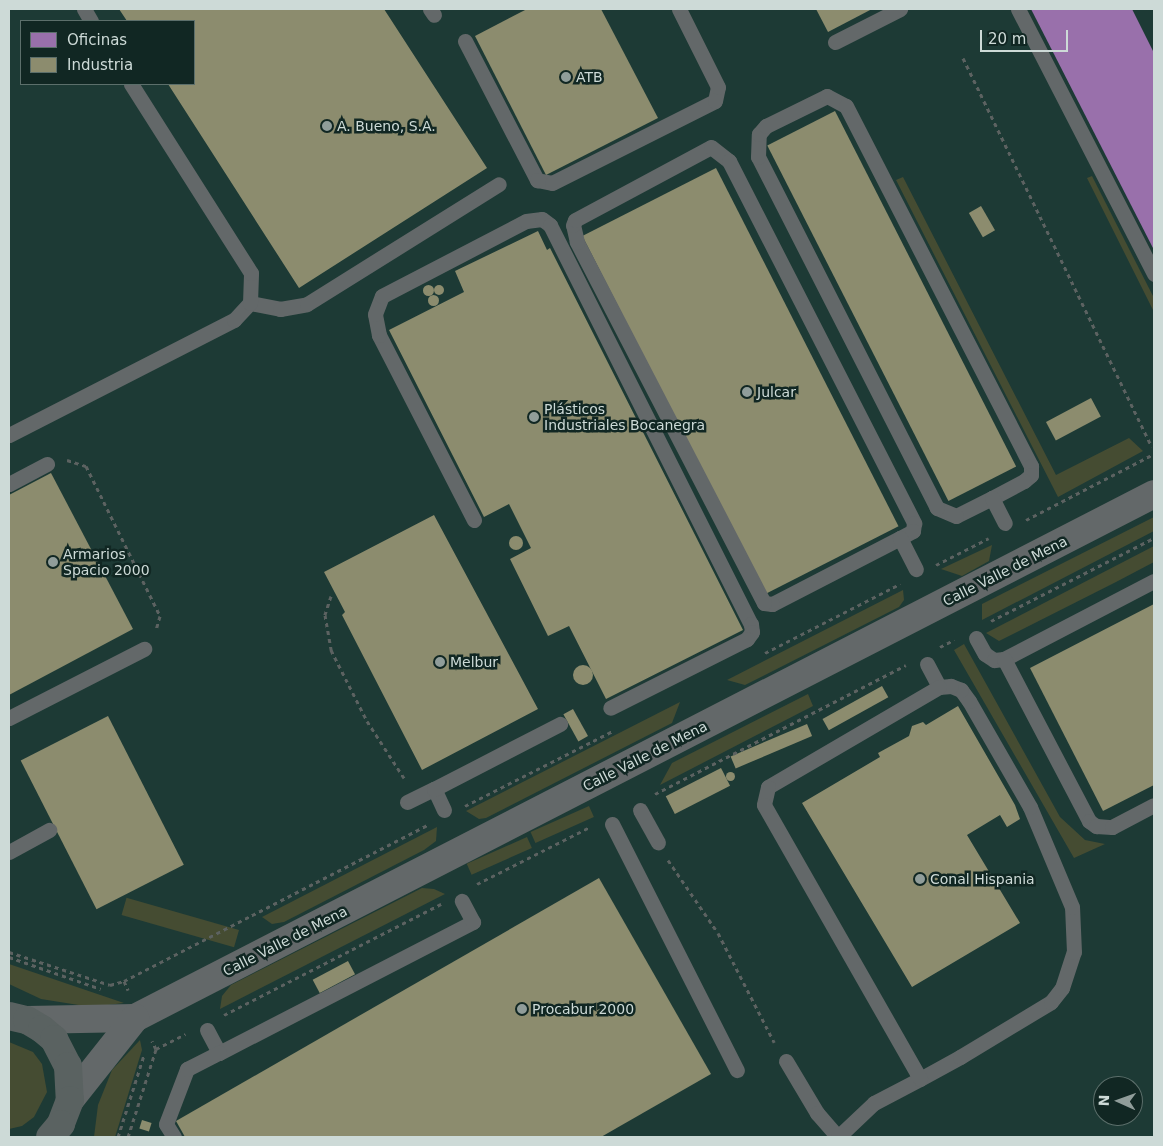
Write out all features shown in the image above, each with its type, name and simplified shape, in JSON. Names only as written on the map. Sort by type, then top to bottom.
[{"type":"main road","points":[[15,1016],[42,1029],[63,1052],[71,1081],[69,1116],[50,1137]]},
{"type":"street","name":"Calle Valle de Mena","points":[[15,1016],[135,1018],[1154,494]]},
{"type":"street","name":"Calle Valle de Mena","points":[[69,1116],[135,1018]]},
{"type":"lane","points":[[84,9],[91,20]]},
{"type":"lane","points":[[465,41],[537,180],[552,183],[715,101],[718,87],[679,9]]},
{"type":"lane","points":[[835,42],[900,9]]},
{"type":"lane","points":[[1018,9],[1154,274]]},
{"type":"lane","points":[[9,435],[234,320],[250,303],[251,273],[132,85]]},
{"type":"lane","points":[[827,96],[846,106],[1031,466],[1031,476],[992,498],[956,516],[936,508],[758,157],[759,134],[766,126],[827,96]]},
{"type":"lane","points":[[711,147],[729,161],[914,523],[913,531],[900,538],[772,604],[764,603],[577,242],[573,230],[576,220],[711,147]]},
{"type":"lane","points":[[250,303],[280,310],[307,304],[499,184]]},
{"type":"lane","points":[[474,520],[380,335],[375,314],[382,296],[526,222],[542,220],[550,225],[751,624],[752,632],[747,639],[694,673],[610,708]]},
{"type":"lane","points":[[9,484],[47,464]]},
{"type":"lane","points":[[992,498],[1011,524]]},
{"type":"lane","points":[[900,538],[916,569]]},
{"type":"lane","points":[[979,632],[985,654],[994,660],[1004,659],[1154,581]]},
{"type":"lane","points":[[9,718],[144,649]]},
{"type":"lane","points":[[1004,659],[1089,821],[1096,826],[1112,826],[1154,805]]},
{"type":"lane","points":[[921,662],[939,686]]},
{"type":"lane","points":[[786,1061],[816,1113],[838,1137],[874,1103],[920,1079],[1051,1002],[1062,988],[1074,952],[1072,907],[1030,807],[970,701],[960,690],[951,686],[939,686],[768,787],[764,805],[920,1079]]},
{"type":"lane","points":[[412,800],[560,724]]},
{"type":"lane","points":[[434,789],[450,811]]},
{"type":"lane","points":[[643,804],[658,842]]},
{"type":"lane","points":[[612,824],[737,1070]]},
{"type":"lane","points":[[9,852],[49,830]]},
{"type":"lane","points":[[174,1137],[166,1124],[187,1070],[473,922],[462,901]]},
{"type":"lane","points":[[207,1030],[219,1053]]},
{"type":"path","points":[[963,58],[1152,447]]},
{"type":"path","points":[[1011,524],[1154,454]]},
{"type":"path","points":[[47,464],[71,459],[86,466],[160,616],[154,637],[144,649]]},
{"type":"path","points":[[932,567],[991,538]]},
{"type":"path","points":[[979,632],[1154,538]]},
{"type":"path","points":[[764,654],[906,581]]},
{"type":"path","points":[[331,596],[325,615],[331,650],[367,721],[412,800]]},
{"type":"path","points":[[937,649],[958,638]]},
{"type":"path","points":[[643,804],[921,662]]},
{"type":"path","points":[[450,811],[622,726]]},
{"type":"path","points":[[124,981],[430,824]]},
{"type":"path","points":[[473,887],[591,826]]},
{"type":"path","points":[[658,842],[718,933],[786,1061]]},
{"type":"path","points":[[222,1016],[446,901]]},
{"type":"path","points":[[156,1049],[190,1032]]},
{"type":"shaded area","points":[[9,9],[1154,9],[1154,1137],[9,1137]]},
{"type":"shaded area","points":[[1092,176],[1154,298],[1154,312],[1087,178]]},
{"type":"shaded area","points":[[903,177],[1056,475],[1129,438],[1143,451],[1058,497],[896,180]]},
{"type":"shaded area","points":[[1154,517],[1154,531],[982,620],[982,604]]},
{"type":"shaded area","points":[[992,545],[989,561],[962,576],[941,569]]},
{"type":"shaded area","points":[[1154,546],[1154,562],[1116,582],[999,641],[986,633]]},
{"type":"shaded area","points":[[903,590],[904,600],[899,607],[745,685],[727,680]]},
{"type":"shaded area","points":[[964,644],[1060,817],[1085,840],[1105,844],[1074,858],[954,650]]},
{"type":"shaded area","points":[[808,694],[813,706],[660,785],[672,763]]},
{"type":"shaded area","points":[[680,702],[672,723],[486,818],[479,819],[466,811]]},
{"type":"shaded area","points":[[589,806],[594,817],[535,843],[531,832]]},
{"type":"shaded area","points":[[437,827],[436,841],[424,850],[284,922],[272,924],[262,917]]},
{"type":"shaded area","points":[[527,837],[532,848],[472,875],[467,864]]},
{"type":"shaded area","points":[[422,888],[434,889],[445,894],[220,1009],[222,996],[231,985]]},
{"type":"shaded area","points":[[127,898],[239,930],[234,947],[122,915]]},
{"type":"shaded area","points":[[9,964],[124,1003],[91,1007],[41,999],[9,984]]},
{"type":"shaded area","points":[[140,1040],[142,1050],[115,1137],[94,1137],[98,1105],[112,1070]]},
{"type":"shaded area","points":[[9,1042],[33,1052],[42,1064],[47,1092],[34,1117],[22,1126],[9,1129]]},
{"type":"building: Oficinas","points":[[1031,9],[1132,9],[1154,53],[1154,250]]},
{"type":"building: Industria","name":"A. Bueno, S.A.","points":[[119,9],[384,9],[487,168],[299,288],[169,85],[195,85],[195,20],[126,20]]},
{"type":"building: Industria","name":"ATB","points":[[527,9],[601,9],[658,118],[546,175],[475,36]]},
{"type":"building: Industria","points":[[816,9],[872,9],[828,32]]},
{"type":"building: Industria","points":[[835,111],[1016,467],[948,501],[767,146]]},
{"type":"building: Industria","name":"Julcar","points":[[716,168],[899,526],[765,594],[582,236]]},
{"type":"building: Industria","points":[[981,206],[995,230],[983,237],[969,213]]},
{"type":"building: Industria","name":"Plásticos Industriales Bocanegra","points":[[538,231],[547,250],[550,248],[743,630],[606,699],[569,626],[548,636],[510,559],[531,548],[509,504],[484,517],[389,330],[464,292],[455,271]]},
{"type":"building: Industria","points":[[426,285],[430,285],[433,290],[432,294],[426,295],[423,292],[423,288]]},
{"type":"building: Industria","points":[[437,285],[441,285],[444,290],[443,294],[437,295],[434,292],[434,288]]},
{"type":"building: Industria","points":[[431,295],[435,295],[438,300],[437,304],[431,305],[428,302],[428,298]]},
{"type":"building: Industria","points":[[1091,398],[1101,417],[1056,440],[1046,422]]},
{"type":"building: Industria","name":"Armarios Spacio 2000","points":[[51,473],[133,629],[9,695],[9,495]]},
{"type":"building: Industria","name":"Melbur","points":[[434,515],[538,709],[422,770],[342,615],[345,612],[324,572]]},
{"type":"building: Industria","points":[[516,536],[521,538],[523,543],[521,548],[516,550],[511,548],[509,543],[511,538]]},
{"type":"building: Industria","points":[[1154,604],[1154,785],[1103,811],[1030,668]]},
{"type":"building: Industria","points":[[583,665],[590,668],[593,675],[590,682],[583,685],[576,682],[573,675],[576,668]]},
{"type":"building: Industria","points":[[882,686],[888,697],[829,730],[823,719]]},
{"type":"building: Industria","name":"Conal Hispania","points":[[958,706],[1015,805],[1020,819],[1007,827],[1000,815],[967,835],[1020,923],[912,987],[802,803],[880,757],[878,753],[909,736],[912,726],[923,722],[926,725]]},
{"type":"building: Industria","points":[[573,709],[588,736],[578,741],[563,714]]},
{"type":"building: Industria","points":[[108,716],[184,865],[96,909],[21,760]]},
{"type":"building: Industria","points":[[807,724],[812,736],[736,768],[731,756]]},
{"type":"building: Industria","points":[[721,768],[730,786],[675,814],[666,796]]},
{"type":"building: Industria","points":[[730,772],[734,776],[730,780],[726,776]]},
{"type":"building: Industria","name":"Procabur 2000","points":[[599,878],[711,1074],[601,1137],[185,1137],[176,1121]]},
{"type":"building: Industria","points":[[348,961],[355,974],[320,993],[313,980]]},
{"type":"building: Industria","points":[[142,1120],[152,1123],[149,1132],[139,1129]]},
{"type":"place","name":"ATB","points":[[566,77]]},
{"type":"place","name":"A. Bueno, S.A.","points":[[327,126]]},
{"type":"place","name":"Julcar","points":[[747,392]]},
{"type":"place","name":"Plásticos Industriales Bocanegra","points":[[534,417]]},
{"type":"place","name":"Armarios Spacio 2000","points":[[53,562]]},
{"type":"place","name":"Melbur","points":[[440,662]]},
{"type":"place","name":"Conal Hispania","points":[[920,879]]},
{"type":"place","name":"Procabur 2000","points":[[522,1009]]}]
